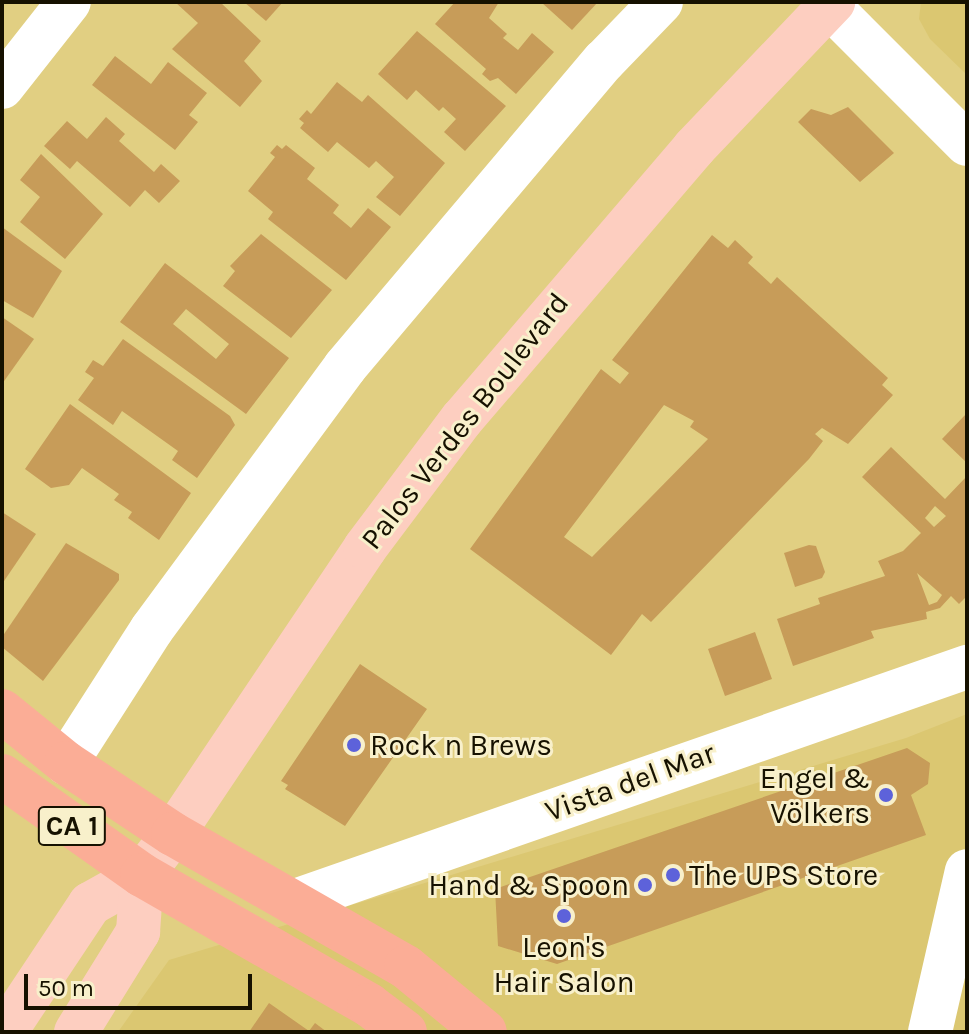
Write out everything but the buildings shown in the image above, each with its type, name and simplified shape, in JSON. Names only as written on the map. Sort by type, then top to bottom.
[{"type":"highway","name":"CA 1","points":[[2,711],[66,763],[173,834],[406,967],[485,1032]]},
{"type":"highway","name":"CA 1","points":[[2,776],[142,875],[415,1031]]},
{"type":"main road","name":"Palos Verdes Boulevard","points":[[5,1032],[90,904],[142,875],[173,834],[365,548],[462,419],[578,278],[831,4]]},
{"type":"main road","points":[[76,1032],[138,932],[142,875]]},
{"type":"street","points":[[2,87],[69,2]]},
{"type":"street","points":[[66,763],[152,629],[345,367],[563,108],[661,2]]},
{"type":"street","points":[[831,4],[967,144]]},
{"type":"street","name":"Vista del Mar","points":[[295,901],[967,667]]},
{"type":"street","points":[[930,1032],[967,871]]},
{"type":"shaded area","points":[[921,2],[967,2],[967,75],[930,39],[919,19]]},
{"type":"shaded area","points":[[967,714],[967,1032],[118,1032],[169,960],[906,738]]},
{"type":"place","name":"Rock n Brews","points":[[354,745]]},
{"type":"place","name":"Engel & Völkers","points":[[886,795]]},
{"type":"place","name":"The UPS Store","points":[[673,875]]},
{"type":"place","name":"Hand & Spoon","points":[[645,885]]},
{"type":"place","name":"Leon's Hair Salon","points":[[564,916]]}]
